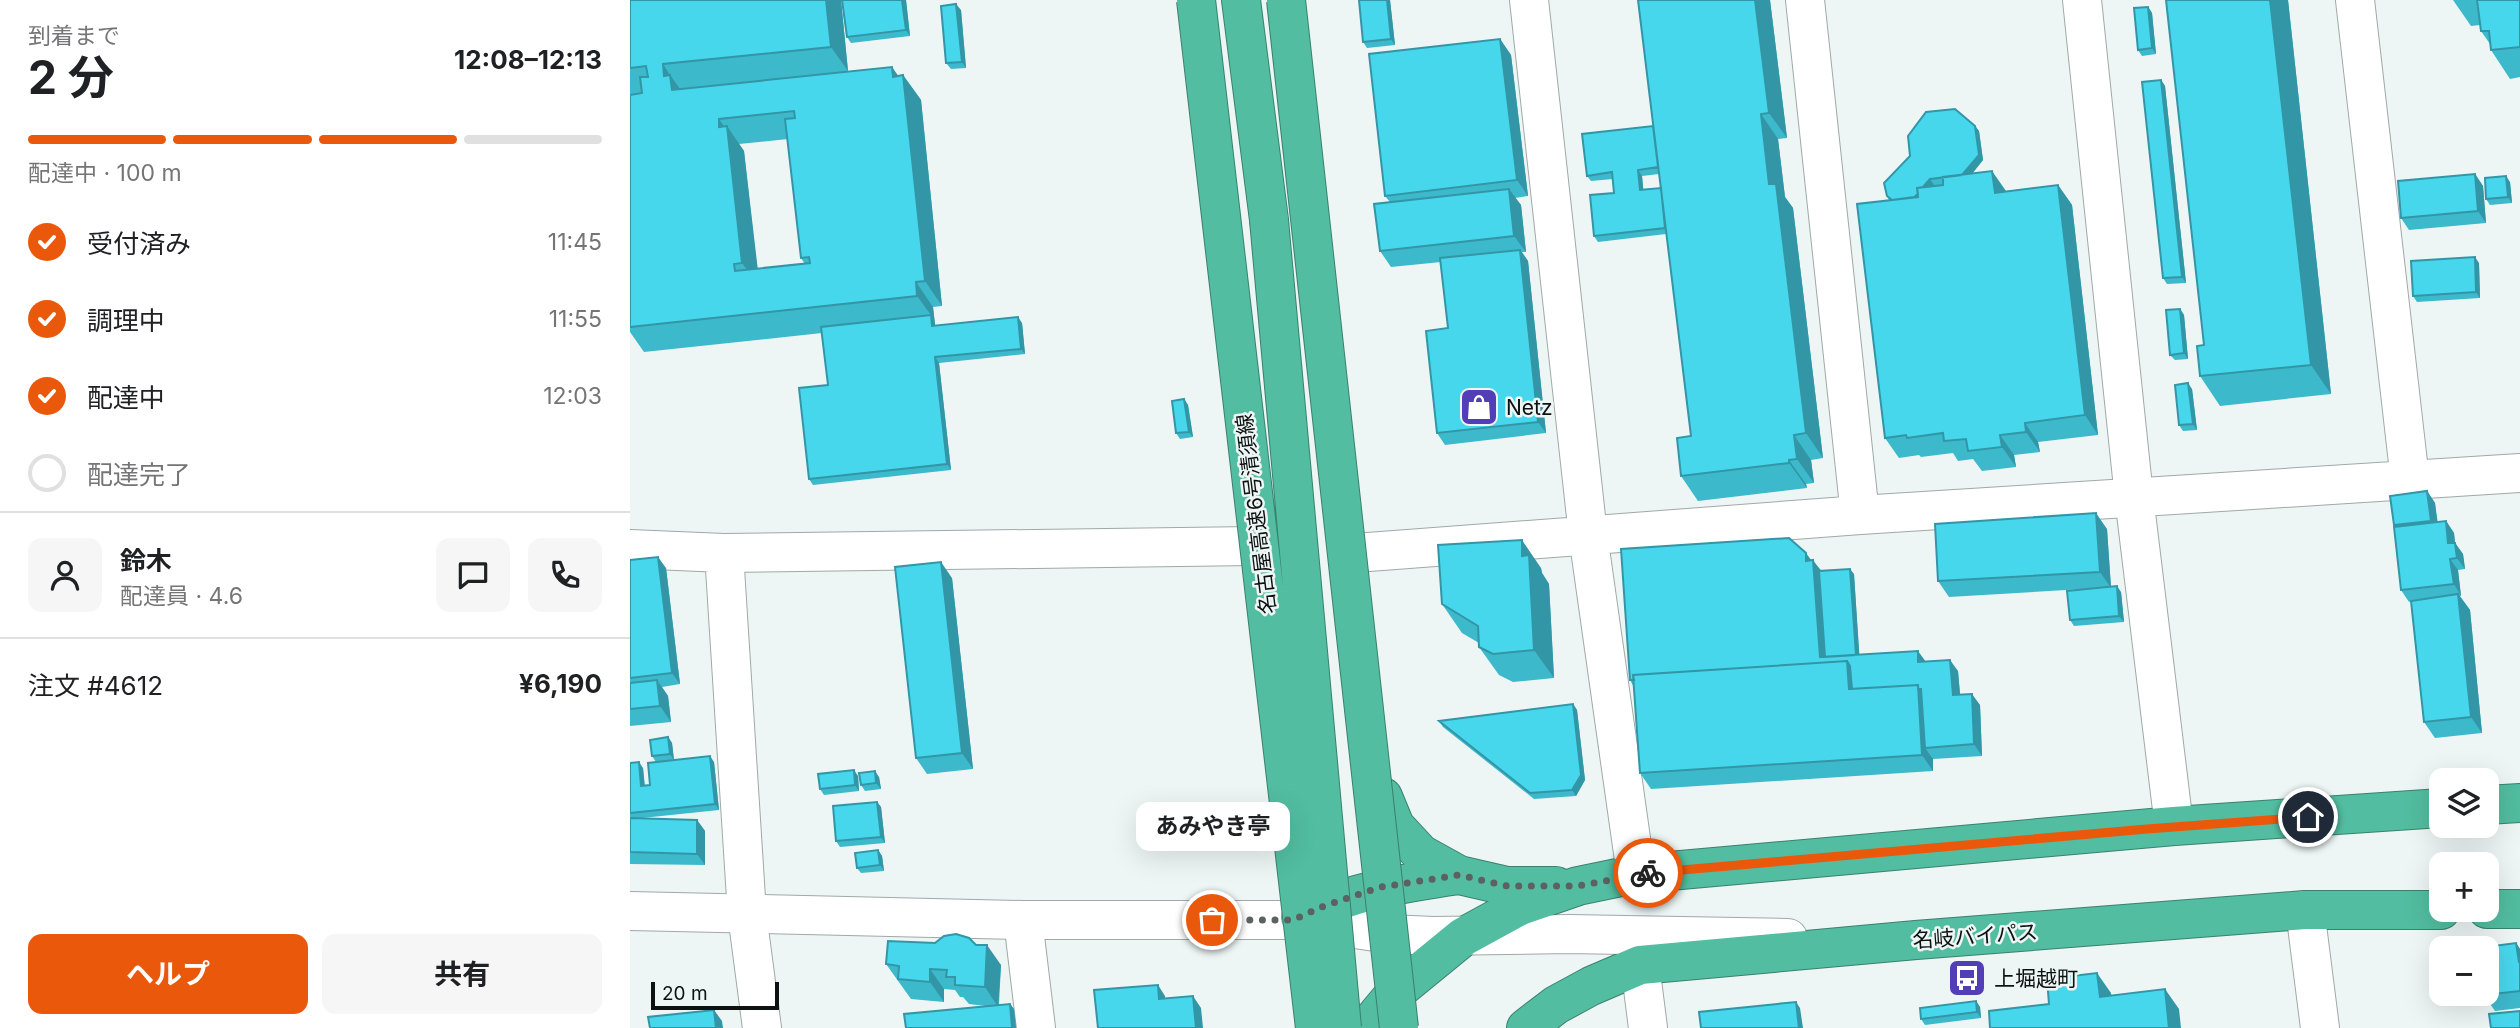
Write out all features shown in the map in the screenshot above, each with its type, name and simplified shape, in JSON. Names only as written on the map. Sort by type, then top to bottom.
[{"type":"highway","name":"名古屋高速6号清須線","points":[[1196,0],[1315,1028]]},
{"type":"highway","points":[[1241,0],[1269,220],[1342,1028]]},
{"type":"highway","points":[[1286,0],[1400,1028]]},
{"type":"highway","points":[[1382,797],[1395,826],[1421,853],[1459,875],[1507,886],[1578,886]]},
{"type":"highway","points":[[1366,1028],[1382,930],[1382,797]]},
{"type":"highway","points":[[2499,804],[2520,803]]},
{"type":"highway","points":[[1382,930],[1448,936],[1520,906],[1578,886],[1636,874],[2174,826],[2429,809]]},
{"type":"highway","points":[[1382,930],[1459,875]]},
{"type":"highway","points":[[2499,909],[2520,909]]},
{"type":"highway","name":"名岐バイパス","points":[[1526,1028],[1556,1005],[1591,986],[1640,965],[1916,940],[2305,910],[2429,910]]},
{"type":"highway","points":[[1382,930],[1400,1028]]},
{"type":"street","points":[[1187,0],[1284,803],[1301,916],[1300,1028]]},
{"type":"street","points":[[1293,0],[1382,797]]},
{"type":"street","points":[[1529,0],[1588,535],[1636,874]]},
{"type":"street","points":[[1805,0],[1860,515]]},
{"type":"street","points":[[2082,0],[2134,497],[2174,826]]},
{"type":"street","points":[[2355,0],[2410,480]]},
{"type":"street","points":[[1355,553],[1860,515],[2520,473]]},
{"type":"street","points":[[630,549],[724,553],[1254,546]]},
{"type":"street","points":[[724,553],[747,914],[762,1028]]},
{"type":"street","points":[[1284,803],[1319,861],[1382,930]]},
{"type":"street","points":[[2305,910],[2320,1028]]},
{"type":"street","points":[[630,911],[1023,920],[1301,916],[1382,930],[1448,936],[1569,934],[1916,940]]},
{"type":"street","points":[[1023,920],[1036,1028]]},
{"type":"street","points":[[1640,965],[1648,1028]]},
{"type":"building","points":[[630,0],[826,0],[831,47],[663,64],[664,76],[670,75],[672,90],[892,67],[893,77],[903,75],[925,281],[916,282],[917,296],[630,327],[630,95],[642,93],[640,77],[648,77],[646,66],[630,68]],"holes":[[[794,111],[795,118],[785,119],[801,258],[809,257],[810,263],[735,271],[734,264],[742,263],[727,126],[719,127],[719,119]]]},
{"type":"building","points":[[842,0],[902,0],[906,30],[847,37]]},
{"type":"building","points":[[1359,0],[1387,0],[1391,39],[1363,42]]},
{"type":"building","points":[[1638,0],[1755,0],[1769,113],[1761,114],[1769,184],[1776,184],[1806,433],[1794,435],[1797,459],[1789,460],[1789,463],[1681,476],[1677,438],[1691,436]]},
{"type":"building","points":[[2166,0],[2270,0],[2311,365],[2200,376],[2197,346],[2204,345]]},
{"type":"building","points":[[2477,0],[2520,0],[2520,47],[2491,50],[2489,31],[2481,31]]},
{"type":"building","points":[[956,4],[962,62],[946,63],[941,6]]},
{"type":"building","points":[[2148,7],[2152,48],[2138,50],[2134,8]]},
{"type":"building","points":[[1500,39],[1517,180],[1385,196],[1369,54]]},
{"type":"building","points":[[2161,80],[2182,277],[2163,278],[2142,82]]},
{"type":"building","points":[[1955,109],[1975,126],[1979,155],[1962,175],[1930,179],[1923,187],[1917,188],[1918,194],[1914,197],[1892,200],[1887,196],[1884,183],[1910,156],[1908,136],[1926,112]]},
{"type":"building","points":[[1653,126],[1658,167],[1638,170],[1640,190],[1661,188],[1665,228],[1594,236],[1590,195],[1614,193],[1612,172],[1587,176],[1582,134]]},
{"type":"building","points":[[1992,171],[1995,193],[2058,185],[2085,415],[2025,423],[2026,432],[2000,435],[2002,447],[1968,451],[1966,439],[1944,441],[1943,433],[1885,438],[1857,204],[1918,197],[1917,188],[1943,185],[1943,177]]},
{"type":"building","points":[[2475,174],[2478,211],[2401,218],[2398,181]]},
{"type":"building","points":[[2506,176],[2508,197],[2486,199],[2485,178]]},
{"type":"building","points":[[1509,189],[1514,236],[1380,251],[1374,204]]},
{"type":"building","points":[[1520,250],[1538,422],[1437,433],[1426,331],[1448,328],[1440,258]]},
{"type":"building","points":[[2475,257],[2476,292],[2413,296],[2411,261]]},
{"type":"building","points":[[2180,309],[2184,353],[2170,355],[2166,310]]},
{"type":"building","points":[[931,315],[932,326],[1018,317],[1021,349],[935,357],[947,464],[809,479],[799,388],[828,385],[821,327]]},
{"type":"building","points":[[2188,383],[2193,424],[2179,425],[2175,385]]},
{"type":"building","points":[[1184,399],[1189,432],[1176,433],[1172,401]]},
{"type":"building","points":[[2427,491],[2431,521],[2394,525],[2390,496]]},
{"type":"building","points":[[2096,513],[2100,572],[1938,581],[1935,524]]},
{"type":"building","points":[[2446,521],[2448,543],[2455,543],[2457,558],[2450,559],[2454,584],[2401,590],[2394,527]]},
{"type":"building","points":[[1789,538],[1806,553],[1806,561],[1813,560],[1820,657],[1918,651],[1918,662],[1950,660],[1953,695],[1972,694],[1974,744],[1925,748],[1921,689],[1918,689],[1918,685],[1852,689],[1847,661],[1633,675],[1634,680],[1630,680],[1621,549]]},
{"type":"building","points":[[1522,540],[1522,556],[1529,555],[1534,650],[1493,654],[1479,647],[1478,626],[1442,604],[1438,545]]},
{"type":"building","points":[[658,557],[672,673],[630,678],[630,560]]},
{"type":"building","points":[[941,562],[962,753],[916,758],[895,567]]},
{"type":"building","points":[[1850,569],[1856,655],[1825,657],[1819,571]]},
{"type":"building","points":[[2117,586],[2119,616],[2070,620],[2067,591]]},
{"type":"building","points":[[2458,594],[2471,717],[2424,722],[2411,601]]},
{"type":"building","points":[[1847,661],[1849,689],[1918,685],[1922,755],[1640,773],[1633,675]]},
{"type":"building","points":[[657,680],[660,706],[630,709],[630,683]]},
{"type":"building","points":[[1573,704],[1581,775],[1572,790],[1530,793],[1439,721]]},
{"type":"building","points":[[668,737],[670,754],[652,756],[650,740]]},
{"type":"building","points":[[710,756],[715,804],[630,813],[630,763],[639,762],[641,786],[650,785],[648,763]]},
{"type":"building","points":[[854,770],[855,785],[820,789],[818,774]]},
{"type":"building","points":[[875,771],[876,783],[861,785],[859,773]]},
{"type":"building","points":[[877,802],[881,837],[836,841],[833,806]]},
{"type":"building","points":[[630,818],[697,820],[697,854],[630,852]]},
{"type":"building","points":[[878,850],[880,865],[857,868],[855,853]]},
{"type":"building","points":[[956,934],[969,938],[976,945],[987,945],[985,987],[955,985],[955,977],[946,977],[947,970],[930,969],[930,982],[898,979],[899,966],[886,964],[888,941],[935,943],[944,936]]},
{"type":"building","points":[[2516,943],[2520,962],[2520,991],[2499,993],[2499,945]]},
{"type":"building","points":[[2097,973],[2100,997],[2165,989],[2169,1028],[1990,1028],[1989,1011],[2049,1004],[2047,979]]},
{"type":"building","points":[[1158,985],[1159,999],[1193,996],[1196,1028],[1098,1028],[1094,990]]},
{"type":"building","points":[[1976,1001],[1977,1012],[1921,1019],[1920,1008]]},
{"type":"building","points":[[1796,1002],[1799,1028],[1701,1028],[1699,1012]]},
{"type":"building","points":[[1010,1004],[1012,1028],[906,1028],[904,1014]]},
{"type":"building","points":[[714,1010],[716,1028],[650,1028],[648,1017]]},
{"type":"building","points":[[2520,1011],[2520,1028],[2491,1028],[2489,1014]]},
{"type":"way so far","points":[[1212,920],[1293,920],[1324,906],[1381,887],[1459,875],[1507,886],[1578,886],[1648,873]]},
{"type":"place","name":"Netz","points":[[1479,407]]},
{"type":"place","name":"あみやき亭","points":[[1212,920]]},
{"type":"place","name":"上堀越町","points":[[1967,978]]},
{"type":"route","points":[[1648,873],[2308,817]]}]
